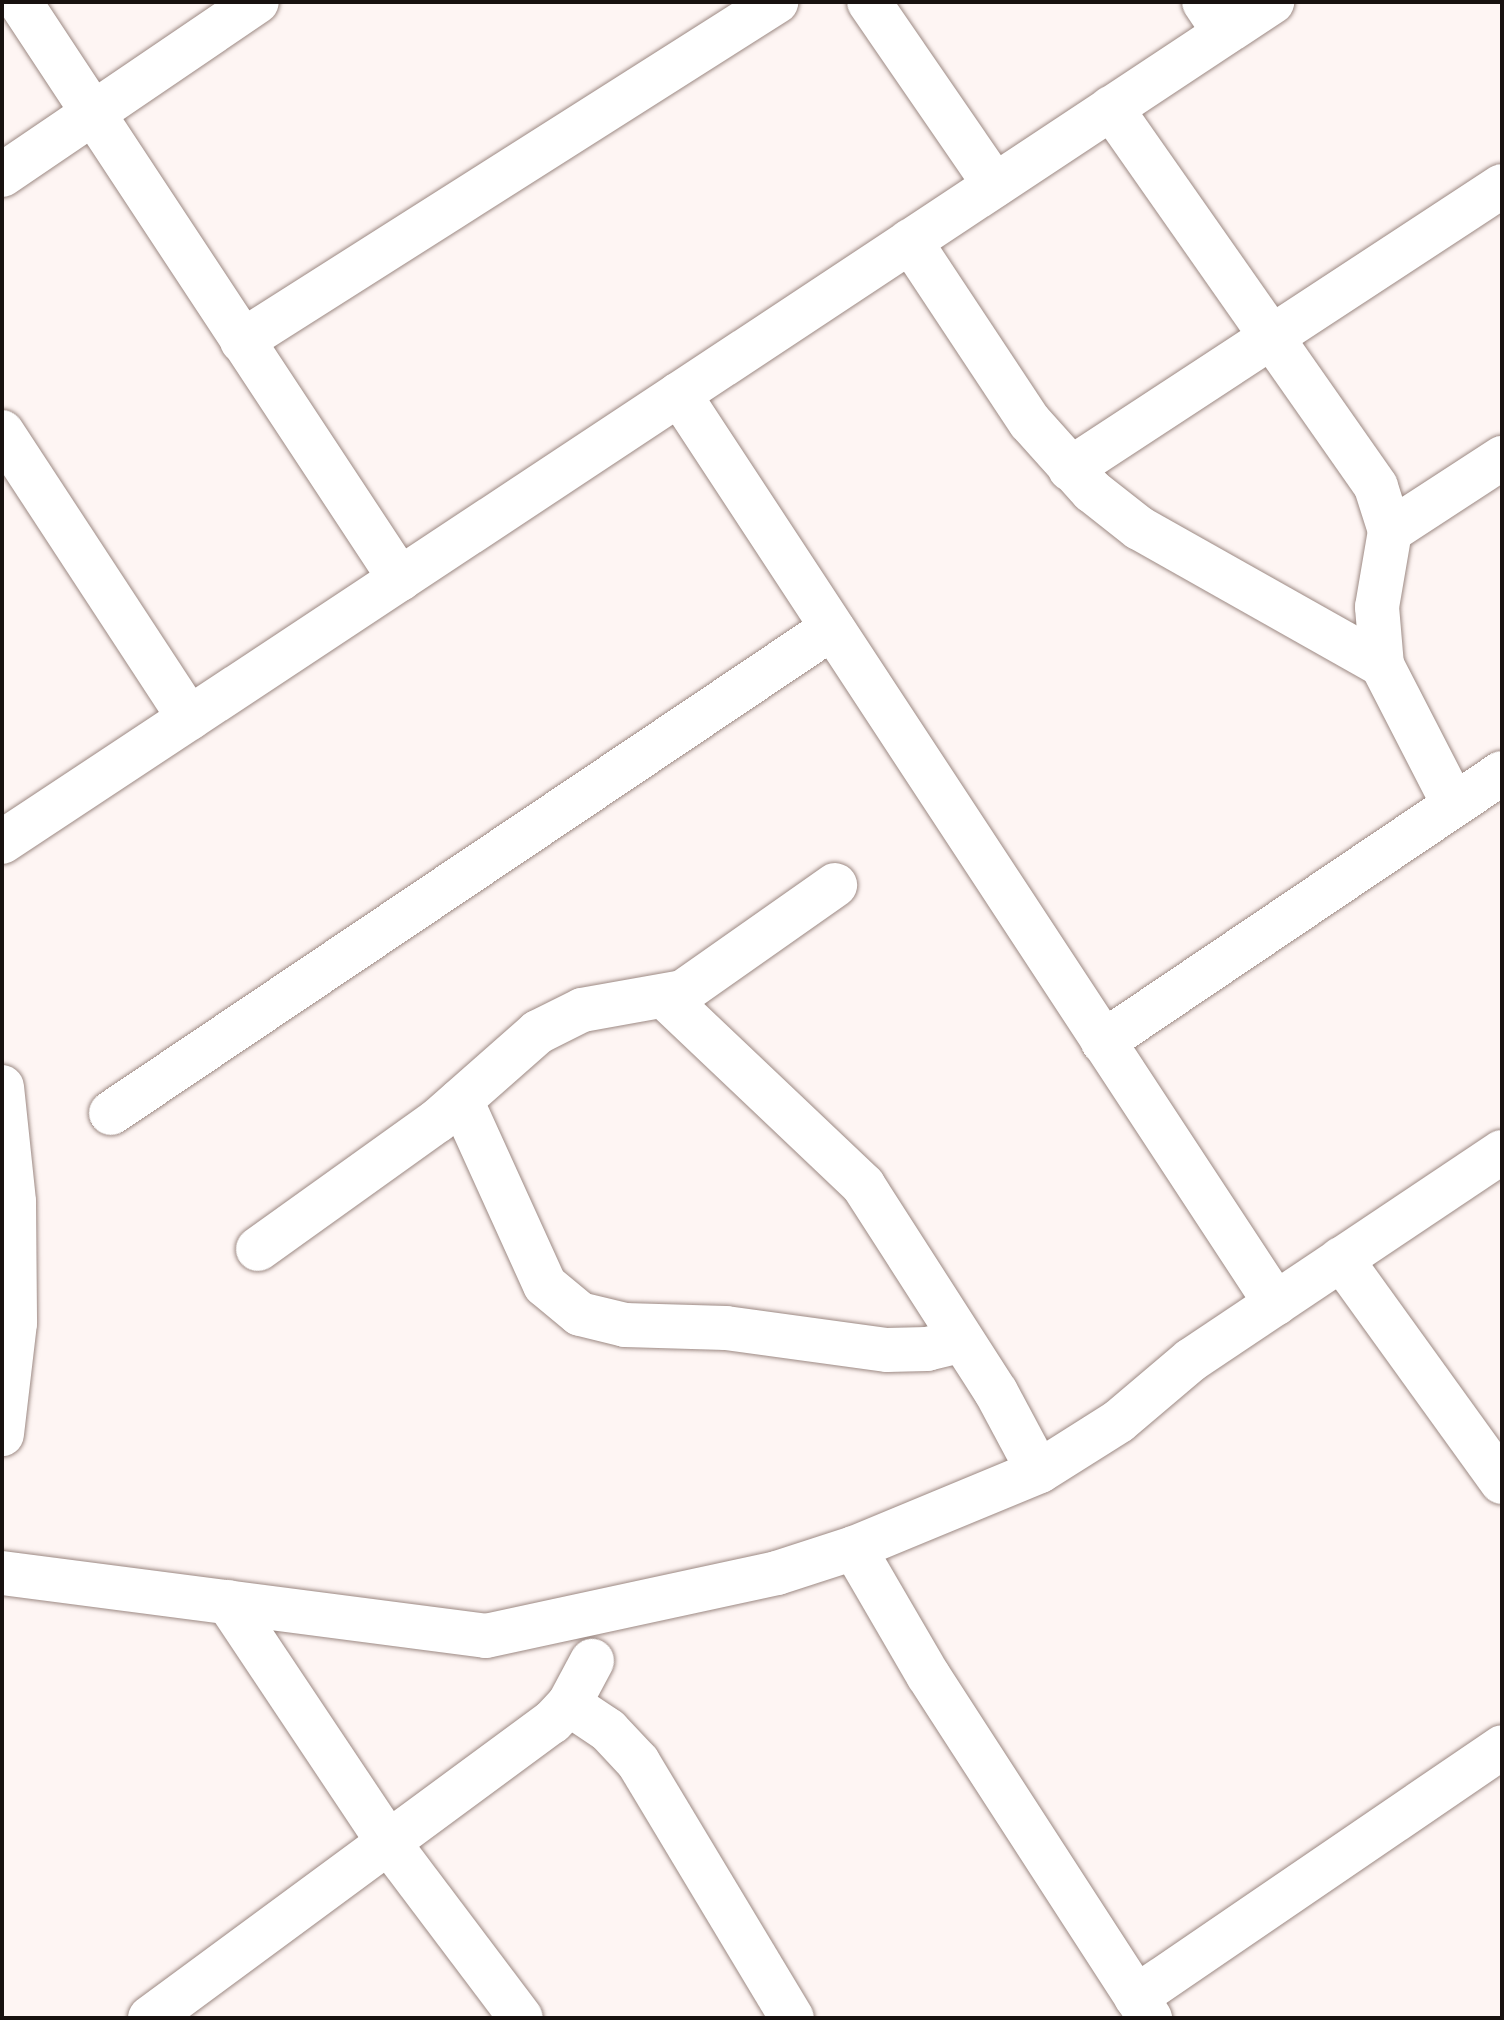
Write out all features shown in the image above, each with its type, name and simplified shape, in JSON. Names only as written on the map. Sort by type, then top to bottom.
[{"type":"street","points":[[20,2],[90,115],[400,579]]},
{"type":"street","points":[[2,175],[257,2]]},
{"type":"street","points":[[242,341],[776,2]]},
{"type":"street","points":[[869,2],[995,185]]},
{"type":"street","points":[[2,842],[1111,108],[1214,18],[1272,2]]},
{"type":"street","points":[[1111,108],[1376,487],[1390,531],[1377,607],[1382,665],[1454,805]]},
{"type":"street","points":[[1070,469],[1502,186]]},
{"type":"street","points":[[910,241],[1030,422],[1070,469],[1139,528],[1382,665]]},
{"type":"street","points":[[679,394],[1276,1304]]},
{"type":"street","points":[[2,432],[189,718]]},
{"type":"street","points":[[1390,531],[1502,458]]},
{"type":"street","points":[[111,1113],[832,628]]},
{"type":"street","points":[[1103,1042],[1502,773]]},
{"type":"street","points":[[258,1249],[461,1100],[512,1050],[560,1019],[605,1005],[666,998],[700,984],[835,885]]},
{"type":"street","points":[[666,998],[727,1061],[844,1163],[962,1340],[1027,1450]]},
{"type":"street","points":[[2,1087],[14,1202],[15,1323],[2,1434]]},
{"type":"street","points":[[461,1100],[545,1285],[580,1314],[625,1325],[726,1328],[887,1350],[927,1349],[962,1340]]},
{"type":"street","points":[[2,1573],[486,1636],[719,1587],[854,1548],[955,1509],[1081,1447],[1191,1360],[1502,1152]]},
{"type":"street","points":[[1341,1259],[1502,1482]]},
{"type":"street","points":[[955,1509],[1027,1450],[1106,1400],[1191,1360]]},
{"type":"street","points":[[854,1548],[928,1675],[1143,2008],[1502,1747]]},
{"type":"street","points":[[228,1602],[389,1843],[521,2018]]},
{"type":"street","points":[[150,2018],[389,1843],[569,1704],[592,1661]]},
{"type":"street","points":[[569,1704],[599,1723],[638,1762],[792,2018]]}]
